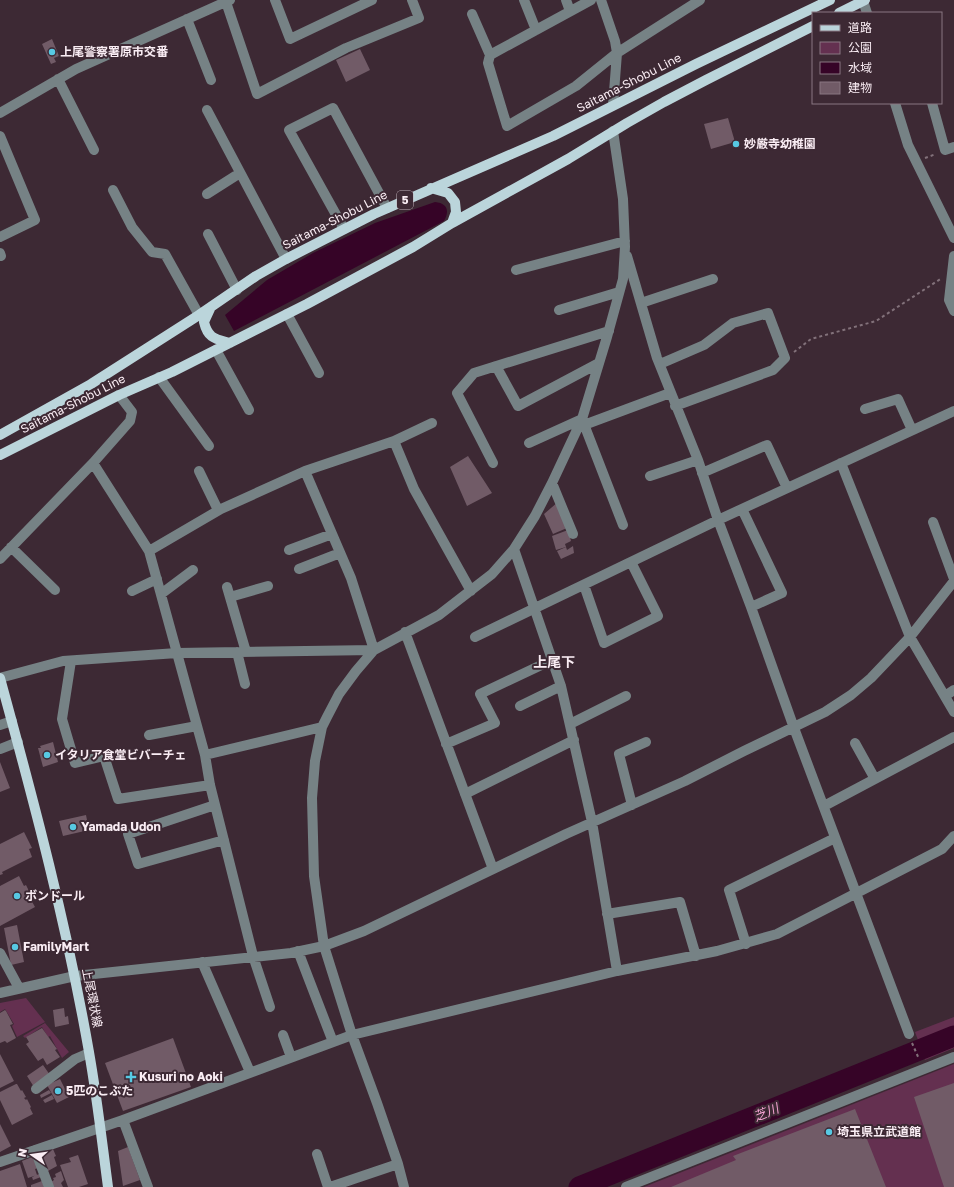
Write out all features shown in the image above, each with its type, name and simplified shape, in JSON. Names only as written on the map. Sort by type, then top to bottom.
[{"type":"main road","name":"Saitama-Shobu Line","points":[[0,435],[91,384],[286,259],[387,208],[553,136],[613,105],[830,0]]},
{"type":"main road","points":[[841,12],[864,1]]},
{"type":"main road","name":"Saitama-Shobu Line","points":[[0,455],[119,395],[216,350],[287,314],[413,247],[452,223],[568,159],[613,131],[706,80],[812,27]]},
{"type":"main road","points":[[431,188],[448,193],[454,202],[456,212],[452,223]]},
{"type":"main road","points":[[211,307],[204,322],[205,328],[213,338],[230,343]]},
{"type":"main road","name":"上尾環状線","points":[[0,678],[44,839],[75,976],[89,1053],[108,1187]]},
{"type":"street","points":[[274,0],[290,39],[372,0]]},
{"type":"street","points":[[0,113],[76,69],[228,1],[257,94],[346,48],[419,18],[412,0]]},
{"type":"street","points":[[524,0],[536,30]]},
{"type":"street","points":[[566,0],[570,11]]},
{"type":"street","points":[[490,55],[591,0]]},
{"type":"street","points":[[601,0],[615,41],[617,53],[613,105]]},
{"type":"street","points":[[472,14],[490,55],[488,63],[507,126],[576,86],[617,53],[700,0]]},
{"type":"street","points":[[864,1],[867,12]]},
{"type":"street","points":[[187,19],[211,80]]},
{"type":"street","points":[[58,79],[94,150]]},
{"type":"street","points":[[895,104],[908,144],[954,238]]},
{"type":"street","points":[[932,104],[949,149]]},
{"type":"street","points":[[344,229],[289,130],[333,108],[387,208]]},
{"type":"street","points":[[207,110],[286,259]]},
{"type":"street","points":[[404,1187],[398,1164],[377,1103],[352,1036],[324,946],[314,876],[312,798],[315,761],[322,727],[339,694],[374,650],[439,614],[471,591],[492,574],[514,549],[552,483],[583,422],[623,279],[625,244],[623,199],[613,131]]},
{"type":"street","points":[[0,136],[35,220],[0,237]]},
{"type":"street","points":[[207,194],[240,173]]},
{"type":"street","points":[[113,190],[132,227],[152,252],[165,254],[199,315]]},
{"type":"street","points":[[208,234],[237,290]]},
{"type":"street","points":[[516,270],[625,244]]},
{"type":"street","points":[[625,244],[640,303],[670,393],[698,460],[718,520],[794,728],[909,1034]]},
{"type":"street","points":[[954,256],[949,300],[954,311]]},
{"type":"street","points":[[640,303],[713,279]]},
{"type":"street","points":[[559,310],[619,292]]},
{"type":"street","points":[[660,364],[704,345],[733,323],[768,313],[785,358],[773,370],[675,406]]},
{"type":"street","points":[[287,314],[319,373]]},
{"type":"street","points":[[493,463],[457,393],[474,373],[609,331]]},
{"type":"street","points":[[216,350],[249,410]]},
{"type":"street","points":[[496,366],[518,406],[599,363]]},
{"type":"street","points":[[159,377],[209,446]]},
{"type":"street","points":[[529,443],[583,422],[670,393]]},
{"type":"street","points":[[0,559],[93,464],[130,421],[132,412],[119,395]]},
{"type":"street","points":[[864,409],[898,399],[912,430]]},
{"type":"street","points":[[475,637],[718,520],[954,411]]},
{"type":"street","points":[[583,422],[623,525]]},
{"type":"street","points":[[149,551],[218,510],[305,471],[394,441],[432,423]]},
{"type":"street","points":[[394,441],[414,489],[471,591]]},
{"type":"street","points":[[702,473],[766,445],[787,488]]},
{"type":"street","points":[[650,476],[698,460]]},
{"type":"street","points":[[841,463],[910,637],[954,712]]},
{"type":"street","points":[[93,464],[149,551],[205,755],[210,785],[253,956],[270,1006]]},
{"type":"street","points":[[199,471],[218,510]]},
{"type":"street","points":[[305,471],[351,578],[374,650]]},
{"type":"street","points":[[552,483],[573,534]]},
{"type":"street","points":[[742,509],[782,593],[751,607]]},
{"type":"street","points":[[0,993],[75,976],[298,951],[324,946],[364,931],[592,822],[685,782],[744,751],[794,728],[825,712],[851,695],[871,678],[910,637],[954,580],[933,522]]},
{"type":"street","points":[[289,550],[332,534]]},
{"type":"street","points":[[11,547],[55,590]]},
{"type":"street","points":[[514,549],[561,686],[592,822],[617,971]]},
{"type":"street","points":[[299,569],[340,554]]},
{"type":"street","points":[[584,585],[604,643],[658,616],[631,562]]},
{"type":"street","points":[[161,594],[193,570]]},
{"type":"street","points":[[132,591],[157,579]]},
{"type":"street","points":[[245,684],[241,652],[229,592],[268,586]]},
{"type":"street","points":[[405,632],[493,869]]},
{"type":"street","points":[[0,678],[71,660],[177,653],[374,650]]},
{"type":"street","points":[[71,660],[62,719],[75,763],[104,756],[118,799],[210,785]]},
{"type":"street","points":[[446,744],[495,723],[480,694],[552,660]]},
{"type":"street","points":[[520,706],[561,686]]},
{"type":"street","points":[[945,696],[954,690]]},
{"type":"street","points":[[570,724],[626,696]]},
{"type":"street","points":[[0,725],[12,721]]},
{"type":"street","points":[[149,734],[197,726]]},
{"type":"street","points":[[205,755],[322,727]]},
{"type":"street","points":[[824,806],[954,737]]},
{"type":"street","points":[[465,794],[574,740]]},
{"type":"street","points":[[0,749],[18,742]]},
{"type":"street","points":[[632,805],[620,754],[646,742]]},
{"type":"street","points":[[855,743],[875,779]]},
{"type":"street","points":[[215,805],[128,834],[138,864],[224,840]]},
{"type":"street","points":[[0,1162],[100,1126],[123,1120],[250,1072],[352,1036],[617,971],[696,956],[746,944],[777,934],[942,849],[954,836]]},
{"type":"street","points":[[746,944],[729,890],[835,838]]},
{"type":"street","points":[[607,914],[680,902],[696,956]]},
{"type":"street","points":[[298,951],[333,1042]]},
{"type":"street","points":[[0,953],[19,988]]},
{"type":"street","points":[[202,962],[250,1072]]},
{"type":"street","points":[[283,1035],[291,1057]]},
{"type":"street","points":[[36,1089],[75,1059],[89,1053]]},
{"type":"street","points":[[626,1187],[954,1057]]},
{"type":"street","points":[[123,1120],[148,1187]]},
{"type":"street","points":[[35,1150],[49,1187]]},
{"type":"street","points":[[317,1154],[329,1187],[398,1164]]},
{"type":"path","points":[[917,161],[949,149]]},
{"type":"path","points":[[785,358],[811,339],[876,321],[952,270]]},
{"type":"path","points":[[909,1034],[919,1060]]},
{"type":"green space","points":[[26,998],[45,1022],[17,1037],[12,1026],[14,1024],[5,1009],[0,1012],[0,1003]]},
{"type":"green space","points":[[954,1017],[954,1034],[921,1048],[915,1032]]},
{"type":"green space","points":[[45,1023],[69,1052],[62,1058],[50,1036],[48,1037],[42,1027],[25,1038],[23,1036]]},
{"type":"green space","points":[[954,1039],[954,1048],[925,1060],[921,1052]]},
{"type":"green space","points":[[954,1064],[954,1187],[644,1187]]},
{"type":"water","points":[[435,202],[442,204],[446,208],[447,214],[444,221],[234,331],[225,315],[267,280],[313,253],[375,223]]},
{"type":"building","points":[[52,39],[59,56],[54,58],[56,62],[51,64],[42,44]]},
{"type":"building","points":[[360,49],[370,70],[346,82],[336,60]]},
{"type":"building","points":[[728,118],[735,142],[711,149],[704,124]]},
{"type":"building","points":[[468,456],[492,493],[467,506],[450,467]]},
{"type":"building","points":[[558,502],[567,528],[553,534],[544,514]]},
{"type":"building","points":[[568,530],[571,541],[565,544],[566,547],[556,550],[552,536]]},
{"type":"building","points":[[573,546],[574,553],[561,559],[557,551],[566,547],[567,550]]},
{"type":"building","points":[[53,742],[58,762],[43,767],[38,748]]},
{"type":"building","points":[[0,762],[10,788],[0,792]]},
{"type":"building","points":[[86,815],[89,830],[63,836],[59,821]]},
{"type":"building","points":[[24,832],[32,848],[29,849],[32,857],[2,872],[3,874],[0,875],[0,844]]},
{"type":"building","points":[[19,876],[24,886],[26,885],[32,897],[30,898],[35,907],[0,926],[0,886]]},
{"type":"building","points":[[17,925],[24,962],[11,965],[4,928]]},
{"type":"building","points":[[64,1008],[65,1017],[68,1016],[69,1024],[55,1027],[53,1010]]},
{"type":"building","points":[[5,1010],[13,1024],[10,1025],[16,1038],[7,1043],[5,1041],[0,1043],[0,1013]]},
{"type":"building","points":[[42,1028],[57,1049],[55,1050],[60,1057],[47,1065],[43,1058],[38,1061],[26,1044],[29,1042],[26,1037]]},
{"type":"building","points":[[173,1038],[191,1087],[123,1111],[105,1063]]},
{"type":"building","points":[[0,1054],[14,1081],[0,1088]]},
{"type":"building","points":[[43,1065],[50,1075],[34,1087],[27,1076]]},
{"type":"building","points":[[60,1079],[69,1097],[57,1103],[47,1085]]},
{"type":"building","points":[[954,1083],[954,1187],[944,1187],[914,1097]]},
{"type":"building","points":[[16,1084],[26,1097],[24,1098],[26,1100],[27,1099],[33,1114],[12,1125],[0,1100],[0,1092]]},
{"type":"building","points":[[49,1090],[51,1093],[41,1098],[40,1095]]},
{"type":"building","points":[[52,1095],[54,1099],[45,1103],[43,1100]]},
{"type":"building","name":"埼玉県立武道館","points":[[855,1109],[886,1187],[671,1187],[736,1160],[733,1156]]},
{"type":"building","points":[[0,1124],[11,1146],[0,1152]]},
{"type":"building","points":[[128,1147],[140,1180],[123,1186],[118,1151]]},
{"type":"building","points":[[53,1149],[56,1156],[54,1157],[57,1166],[48,1171],[42,1159],[44,1158],[42,1153]]},
{"type":"building","points":[[78,1155],[88,1184],[79,1187],[68,1187],[60,1165],[71,1162],[69,1158]]},
{"type":"building","points":[[32,1157],[38,1168],[35,1169],[37,1175],[28,1178],[22,1161]]},
{"type":"building","points":[[20,1164],[27,1187],[0,1187],[0,1171]]},
{"type":"building","points":[[61,1171],[64,1180],[61,1183],[63,1187],[53,1187],[51,1182],[54,1180],[53,1178],[56,1177],[55,1174]]},
{"type":"building","points":[[39,1174],[41,1177],[33,1180],[32,1177]]},
{"type":"building","points":[[42,1181],[44,1187],[31,1187],[31,1185]]},
{"type":"waterway","name":"芝川","points":[[579,1187],[954,1036]]},
{"type":"place","name":"上尾警察署原市交番","points":[[52,52]]},
{"type":"place","name":"妙厳寺幼稚園","points":[[736,144]]},
{"type":"place","name":"イタリア食堂ビバーチェ","points":[[47,755]]},
{"type":"place","name":"Yamada Udon","points":[[73,827]]},
{"type":"place","name":"ボンドール","points":[[17,896]]},
{"type":"place","name":"FamilyMart","points":[[15,947]]},
{"type":"place","name":"Kusuri no Aoki","points":[[131,1077]]},
{"type":"place","name":"5匹のこぶた","points":[[58,1091]]},
{"type":"place","name":"埼玉県立武道館","points":[[829,1132]]},
{"type":"district","name":"上尾下","points":[[554,662]]}]
